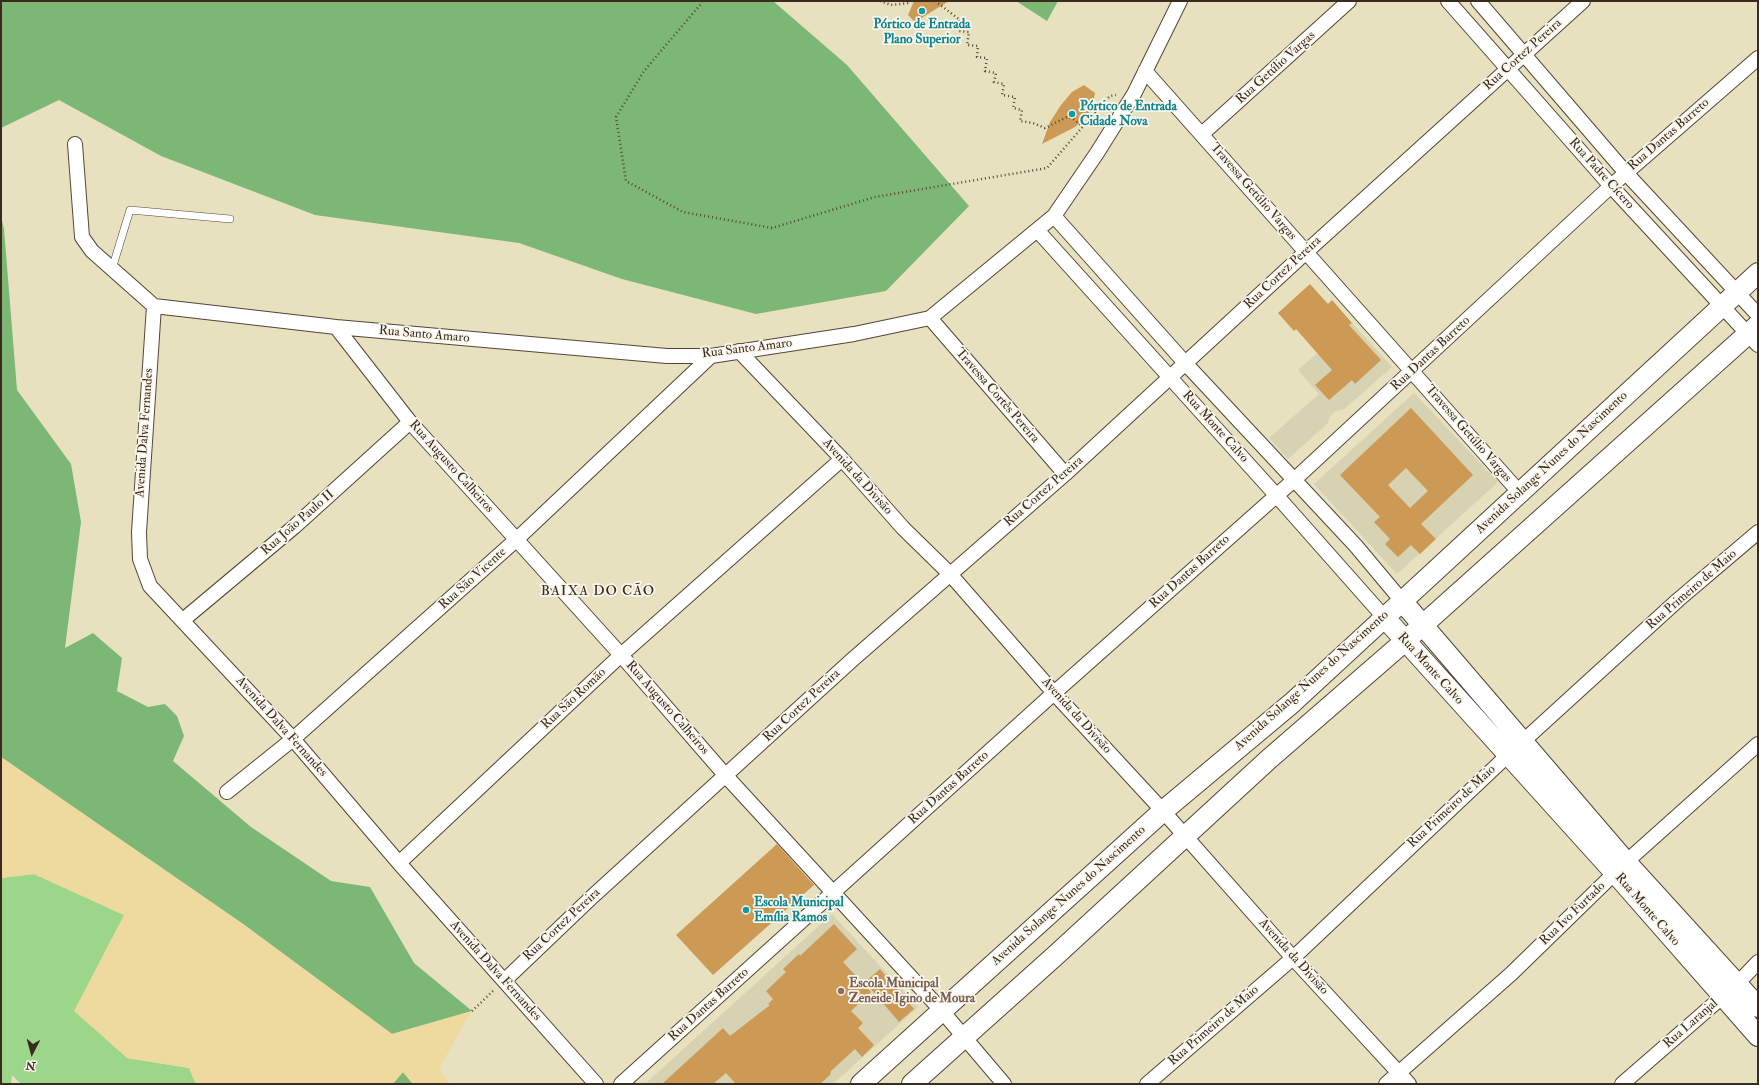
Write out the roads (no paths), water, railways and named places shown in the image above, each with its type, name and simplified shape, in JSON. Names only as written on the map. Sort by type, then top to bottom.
[{"type":"main road","name":"Avenida Solange Nunes do Nascimento","points":[[861,1084],[1163,811],[1292,703],[1729,298],[1758,273]]},
{"type":"main road","points":[[912,1084],[1269,759],[1755,335]]},
{"type":"main road","name":"Rua Monte Calvo","points":[[1402,601],[1524,742],[1621,868]]},
{"type":"main road","name":"Rua Monte Calvo","points":[[1384,617],[1508,755],[1621,868],[1741,982],[1758,1007]]},
{"type":"main road","name":"Rua Monte Calvo","points":[[1741,982],[1758,1036]]},
{"type":"street","name":"Rua Santo Amaro","points":[[154,306],[336,327],[667,356],[711,356],[854,334],[930,318],[1054,216],[1097,154],[1134,94],[1180,1]]},
{"type":"street","name":"Rua Getúlio Vargas","points":[[1202,134],[1349,1]]},
{"type":"street","name":"Rua Padre Cícero","points":[[1448,1],[1611,186],[1729,298],[1758,316]]},
{"type":"street","name":"Rua Padre Cícero","points":[[1478,1],[1626,173],[1729,298],[1755,335]]},
{"type":"street","name":"Rua Cortez Pereira","points":[[504,980],[593,896],[852,660],[1171,378],[1306,252],[1584,1]]},
{"type":"street","name":"Rua Dantas Barreto","points":[[621,1084],[1054,693],[1294,480],[1611,186],[1758,58]]},
{"type":"street","name":"Travessa Getúlio Vargas","points":[[1145,71],[1520,493]]},
{"type":"street","points":[[75,144],[82,237],[92,251],[154,306]]},
{"type":"street","name":"Rua Monte Calvo","points":[[1054,216],[1186,364],[1356,546],[1402,601]]},
{"type":"street","name":"Rua Monte Calvo","points":[[1037,230],[1384,617]]},
{"type":"street","name":"Avenida Dalva Fernandes","points":[[154,306],[139,546],[142,565],[150,586],[293,739],[399,863],[596,1084]]},
{"type":"street","name":"Travessa Cortês Pereira","points":[[930,318],[1064,474]]},
{"type":"street","name":"Rua Augusto Calheiros","points":[[336,327],[410,422],[621,655],[726,776],[942,1011],[1004,1084]]},
{"type":"street","name":"Avenida da Divisão","points":[[740,351],[842,459],[903,528],[950,574],[1054,693],[1163,811],[1293,958],[1409,1084]]},
{"type":"street","name":"Rua São Vicente","points":[[227,792],[293,739],[517,539],[711,356]]},
{"type":"street","name":"Rua João Paulo II","points":[[183,620],[294,527],[410,422]]},
{"type":"street","name":"Rua São Romão","points":[[399,863],[621,655],[842,459]]},
{"type":"street","name":"Rua Primeiro de Maio","points":[[1147,1084],[1293,958],[1508,755],[1678,600],[1758,532]]},
{"type":"street","name":"Rua Ivo Furtado","points":[[1386,1084],[1511,974],[1621,868],[1758,744]]},
{"type":"street","name":"Rua Laranjal","points":[[1622,1084],[1741,982],[1758,962]]},
{"type":"lane","points":[[112,269],[130,210],[230,219]]},
{"type":"place","name":"Pórtico de Entrada Plano Superior","points":[[922,11]]},
{"type":"place","name":"Pórtico de Entrada Cidade Nova","points":[[1072,114]]},
{"type":"place","name":"Escola Municipal Emília Ramos","points":[[746,910]]},
{"type":"place","name":"Escola Municipal Zeneide Igino de Moura","points":[[841,991]]},
{"type":"district","name":"BAIXA DO CÃO","points":[[598,592]]}]
